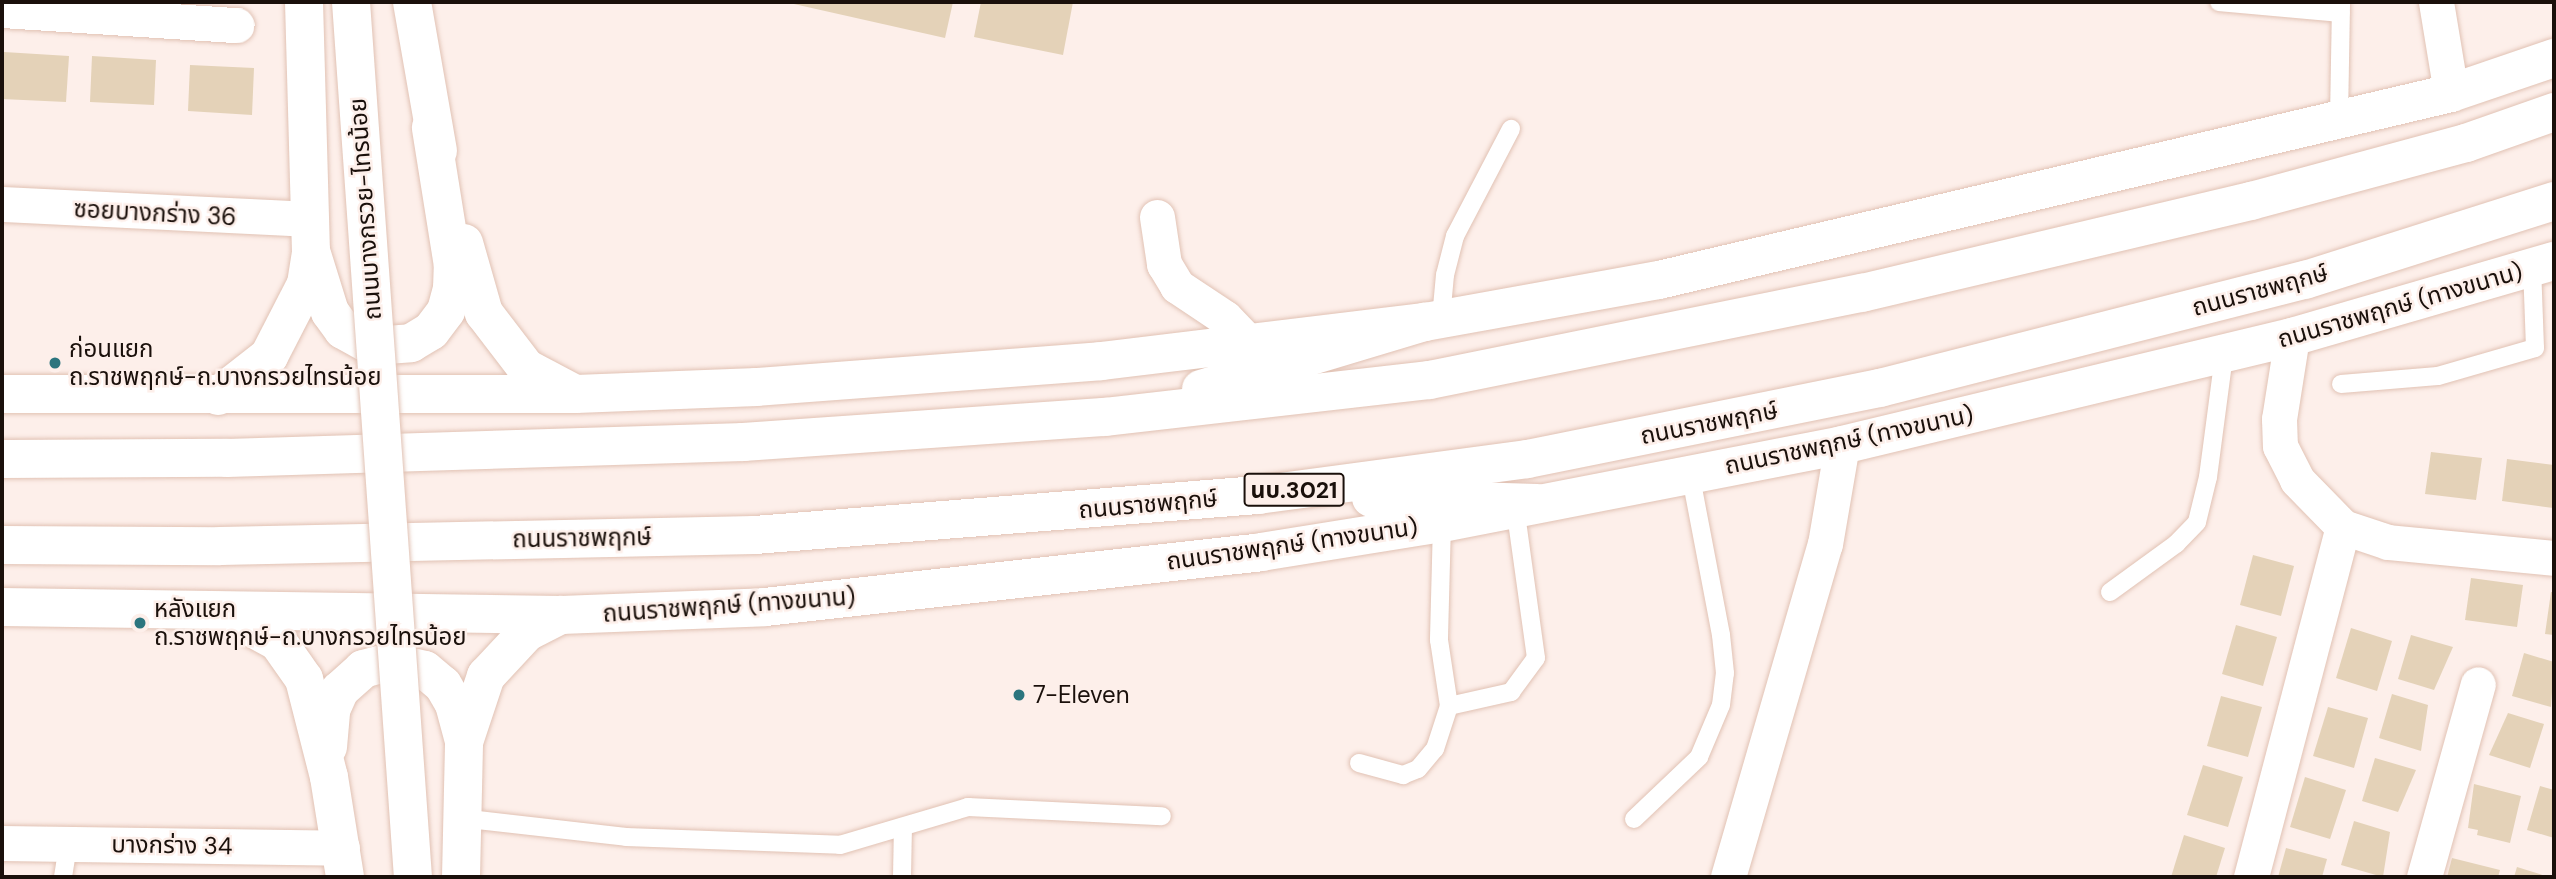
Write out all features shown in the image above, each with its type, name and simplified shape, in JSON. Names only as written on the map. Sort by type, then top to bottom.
[{"type":"main road","points":[[218,396],[269,356],[306,284],[310,235],[304,2]]},
{"type":"main road","name":"ถนนบางกรวย-ไทรน้อย","points":[[336,2],[360,415],[396,877]]},
{"type":"main road","name":"ถนนบางกรวย-ไทรน้อย","points":[[351,2],[414,877]]},
{"type":"main road","points":[[310,235],[330,312],[343,330],[372,346],[394,348],[431,331],[446,311],[453,266],[412,2]]},
{"type":"main road","points":[[2,394],[576,394],[785,385],[1101,361],[1433,320],[1659,280],[2451,93],[2554,58]]},
{"type":"main road","points":[[2,459],[227,458],[744,442],[1105,417],[1429,380],[1862,293],[2251,201],[2466,143],[2554,112]]},
{"type":"main road","points":[[431,128],[484,313],[526,368],[576,394]]},
{"type":"main road","name":"ถนนราชพฤกษ์","points":[[2,545],[233,545],[755,535],[1258,495],[1527,458],[1880,388],[2305,280],[2554,201]]},
{"type":"main road","name":"ถนนราชพฤกษ์ (ทางขนาน)","points":[[2,607],[561,615],[765,607],[1261,552],[1441,523],[1842,445],[2224,355],[2543,264]]},
{"type":"main road","points":[[1105,417],[1433,320]]},
{"type":"main road","points":[[1258,495],[1526,505]]},
{"type":"main road","points":[[215,608],[278,642],[304,679],[329,777],[344,863]]},
{"type":"main road","points":[[460,877],[464,742],[486,676],[527,632],[561,615]]},
{"type":"main road","points":[[329,777],[330,718],[340,690],[363,669],[390,662],[425,670],[443,685],[454,704],[464,742]]},
{"type":"street","points":[[2436,2],[2451,93]]},
{"type":"street","points":[[2,10],[237,25]]},
{"type":"street","name":"ซอยบางกร่าง 36","points":[[2,204],[310,235]]},
{"type":"street","points":[[1157,217],[1164,264],[1177,286],[1225,318],[1249,343]]},
{"type":"street","points":[[2292,337],[2279,419],[2280,446],[2288,468],[2343,527],[2388,542],[2554,558]]},
{"type":"street","points":[[1728,877],[1825,544],[1842,445]]},
{"type":"street","points":[[2251,877],[2343,527]]},
{"type":"street","points":[[2424,877],[2478,684]]},
{"type":"street","name":"บางกร่าง 34","points":[[2,843],[66,860],[344,863]]},
{"type":"lane","points":[[2219,2],[2341,8],[2339,119]]},
{"type":"lane","points":[[1433,320],[1455,236],[1511,129]]},
{"type":"lane","points":[[2341,384],[2438,376],[2535,348],[2543,264]]},
{"type":"lane","points":[[2110,592],[2176,544],[2197,522],[2208,477],[2224,355]]},
{"type":"lane","points":[[1634,819],[1699,757],[1721,705],[1725,673],[1721,635],[1690,473]]},
{"type":"lane","points":[[1449,706],[1511,692],[1536,658],[1526,505]]},
{"type":"lane","points":[[1359,764],[1403,775],[1418,769],[1435,749],[1449,706],[1439,640],[1441,523]]},
{"type":"lane","points":[[460,818],[626,837],[840,845],[968,807],[1162,816]]},
{"type":"lane","points":[[902,877],[903,827]]},
{"type":"building","points":[[785,2],[953,2],[945,38]]},
{"type":"building","points":[[981,2],[1073,2],[1063,55],[974,37]]},
{"type":"building","points":[[4,52],[69,56],[66,102],[2,99]]},
{"type":"building","points":[[92,56],[156,60],[154,105],[90,102]]},
{"type":"building","points":[[190,65],[254,68],[252,115],[188,111]]},
{"type":"building","points":[[2431,452],[2482,458],[2476,500],[2425,494]]},
{"type":"building","points":[[2507,459],[2554,465],[2553,508],[2502,501]]},
{"type":"building","points":[[2253,555],[2294,566],[2281,616],[2240,605]]},
{"type":"building","points":[[2471,578],[2523,585],[2517,627],[2465,620]]},
{"type":"building","points":[[2551,592],[2554,592],[2554,635],[2545,634]]},
{"type":"building","points":[[2236,625],[2277,637],[2263,686],[2222,674]]},
{"type":"building","points":[[2351,628],[2392,641],[2377,691],[2336,678]]},
{"type":"building","points":[[2411,635],[2453,647],[2434,690],[2398,679]]},
{"type":"building","points":[[2524,653],[2554,662],[2551,707],[2512,696]]},
{"type":"building","points":[[2392,694],[2428,705],[2421,751],[2379,738]]},
{"type":"building","points":[[2221,696],[2262,707],[2248,757],[2207,746]]},
{"type":"building","points":[[2328,707],[2368,718],[2354,768],[2313,756]]},
{"type":"building","points":[[2508,713],[2544,724],[2530,768],[2489,755]]},
{"type":"building","points":[[2375,758],[2416,770],[2398,812],[2362,801]]},
{"type":"building","points":[[2203,765],[2243,777],[2228,827],[2187,815]]},
{"type":"building","points":[[2305,777],[2346,790],[2330,839],[2290,827]]},
{"type":"building","points":[[2474,784],[2521,796],[2510,843],[2477,835],[2478,830],[2468,828]]},
{"type":"building","points":[[2540,786],[2554,790],[2554,838],[2527,830]]},
{"type":"building","points":[[2354,821],[2390,832],[2383,877],[2341,865]]},
{"type":"building","points":[[2184,835],[2225,848],[2216,877],[2171,877]]},
{"type":"building","points":[[2286,848],[2327,859],[2322,877],[2278,877]]},
{"type":"building","points":[[2452,858],[2500,870],[2498,877],[2447,877]]},
{"type":"building","points":[[2517,867],[2549,877],[2514,877]]},
{"type":"place","name":"ก่อนแยก ถ.ราชพฤกษ์-ถ.บางกรวยไทรน้อย","points":[[55,363]]},
{"type":"place","name":"หลังแยก ถ.ราชพฤกษ์-ถ.บางกรวยไทรน้อย","points":[[140,623]]},
{"type":"place","name":"7-Eleven","points":[[1019,695]]}]
